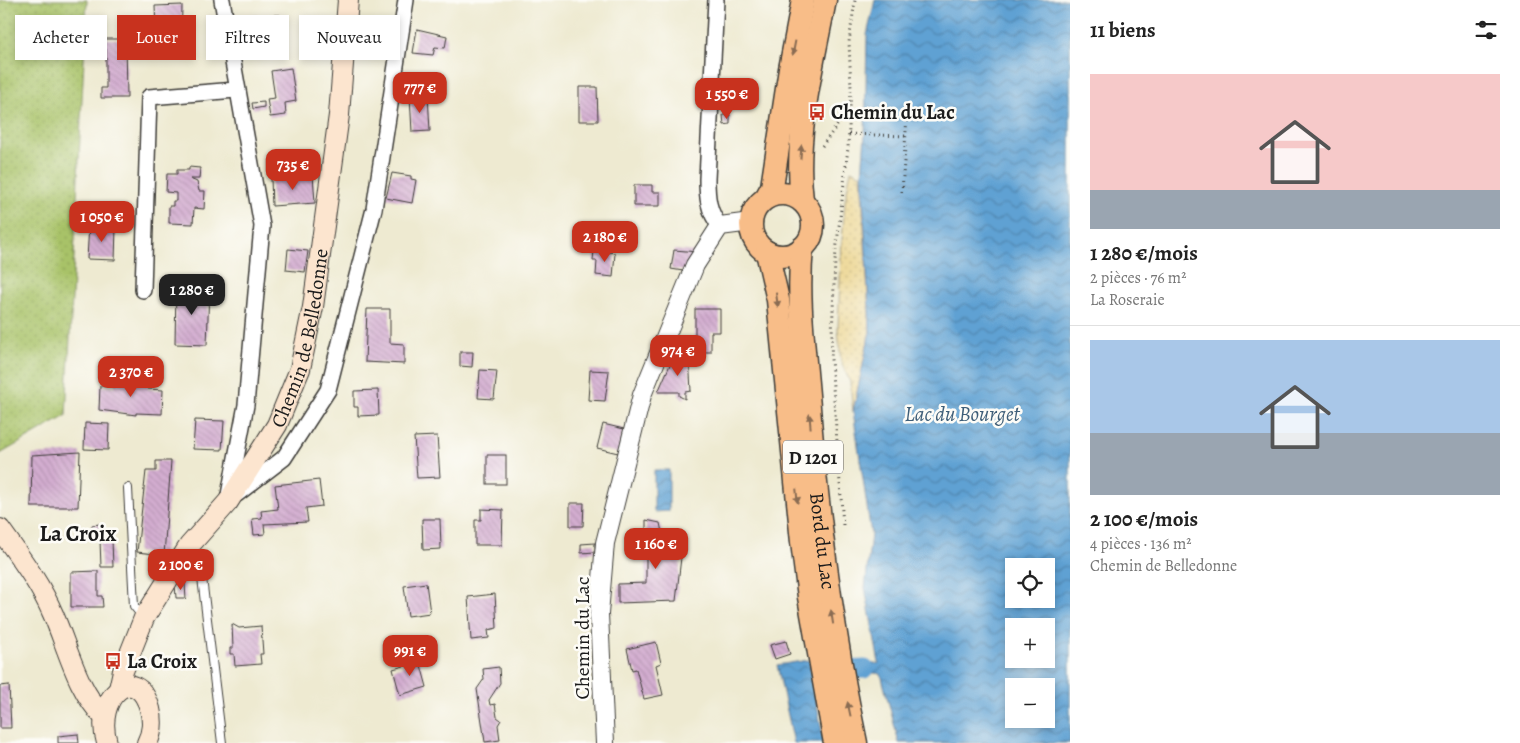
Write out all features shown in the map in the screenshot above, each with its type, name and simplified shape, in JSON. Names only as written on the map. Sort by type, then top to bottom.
[{"type":"main road","name":"Chemin de Belledonne","points":[[104,716],[123,691],[123,671],[141,625],[190,546],[228,502],[277,425],[300,369],[313,307],[339,115],[348,0]]},
{"type":"main road","points":[[766,198],[776,194],[792,195],[802,200],[808,206],[813,226],[811,236],[802,248],[786,255],[767,252],[758,244],[752,232],[751,222],[754,211],[766,198],[772,187],[790,69],[803,0]]},
{"type":"main road","points":[[802,200],[799,181],[804,120],[810,73],[825,0]]},
{"type":"main road","name":"Bord du Lac","points":[[802,248],[799,296],[812,450],[832,616],[835,743]]},
{"type":"main road","name":"Bord du Lac","points":[[767,252],[778,300],[802,542],[832,671],[856,743]]},
{"type":"main road","points":[[0,529],[33,576],[53,614],[72,664],[93,706],[104,716],[107,743]]},
{"type":"main road","points":[[83,684],[123,691],[148,703],[152,726],[147,743]]},
{"type":"street","points":[[222,0],[236,90],[262,226],[246,405],[228,502]]},
{"type":"street","points":[[228,502],[284,458],[328,390],[374,209],[406,0]]},
{"type":"street","points":[[716,0],[707,195],[711,212],[720,226],[751,222]]},
{"type":"street","points":[[143,290],[148,98],[236,90]]},
{"type":"street","name":"Chemin du Lac","points":[[605,743],[599,614],[605,543],[642,395],[695,265],[720,226]]},
{"type":"lane","points":[[128,488],[134,606],[141,625]]},
{"type":"lane","points":[[190,546],[202,578],[222,743]]},
{"type":"path","points":[[843,530],[831,359],[835,261],[849,134],[849,42],[856,0]]},
{"type":"path","points":[[835,129],[849,108]]},
{"type":"path","points":[[902,192],[907,116]]},
{"type":"path","points":[[849,134],[905,136]]},
{"type":"green space","points":[[0,0],[87,0],[86,15],[15,15],[15,60],[84,60],[66,416],[0,454]]},
{"type":"sand","points":[[851,170],[861,175],[870,331],[853,411],[850,382],[841,362],[838,329],[845,201]]},
{"type":"water","name":"Lac du Bourget","points":[[875,0],[1070,0],[1070,743],[899,743],[881,674],[866,672],[865,665],[879,663],[865,588],[871,534],[853,411],[870,331],[862,175],[865,134],[867,35]]},
{"type":"water","points":[[654,470],[669,470],[669,511],[654,512]]},
{"type":"water","points":[[809,660],[824,743],[794,743],[777,665]]},
{"type":"building","points":[[182,5],[182,15],[155,15],[155,6]]},
{"type":"building","points":[[417,29],[447,36],[445,48],[435,47],[433,55],[413,53]]},
{"type":"building","points":[[107,39],[117,39],[117,60],[126,60],[127,98],[101,98],[101,88],[106,88]]},
{"type":"building","points":[[291,68],[296,101],[285,103],[286,115],[270,117],[267,99],[275,98],[271,71]]},
{"type":"building","points":[[579,87],[597,87],[598,121],[579,121]]},
{"type":"building","points":[[428,95],[430,131],[412,132],[410,96]]},
{"type":"building","points":[[264,102],[264,107],[253,109],[252,103]]},
{"type":"building","points":[[723,115],[730,115],[730,124],[724,125]]},
{"type":"building","points":[[189,167],[200,168],[199,179],[190,179],[197,182],[199,191],[205,191],[204,209],[194,208],[193,224],[169,223],[169,206],[173,206],[173,201],[176,201],[176,193],[166,192],[167,174],[177,174],[177,170],[189,170]]},
{"type":"building","points":[[392,173],[411,176],[411,179],[416,180],[412,203],[386,198]]},
{"type":"building","points":[[313,175],[315,203],[272,206],[271,178]]},
{"type":"building","points":[[634,185],[652,185],[652,192],[660,192],[660,206],[634,206]]},
{"type":"building","points":[[89,225],[116,227],[115,260],[87,259]]},
{"type":"building","points":[[288,249],[308,251],[305,272],[286,270]]},
{"type":"building","points":[[594,250],[615,253],[613,277],[596,275],[597,261],[593,261]]},
{"type":"building","points":[[674,250],[698,252],[683,271],[671,269]]},
{"type":"building","points":[[176,287],[209,289],[207,345],[175,344]]},
{"type":"building","points":[[367,309],[390,309],[390,343],[404,344],[404,364],[365,362]]},
{"type":"building","points":[[695,309],[720,309],[720,332],[711,332],[711,352],[695,352]]},
{"type":"building","points":[[460,352],[473,352],[472,367],[460,366]]},
{"type":"building","points":[[689,357],[691,391],[685,392],[685,399],[679,396],[679,392],[658,392],[673,358]]},
{"type":"building","points":[[480,370],[497,371],[494,399],[478,398]]},
{"type":"building","points":[[590,370],[609,371],[605,401],[588,400]]},
{"type":"building","points":[[121,379],[148,381],[148,389],[163,390],[162,414],[136,413],[136,415],[99,410],[100,386],[115,387],[115,382]]},
{"type":"building","points":[[378,390],[379,415],[358,416],[358,407],[354,407],[354,391]]},
{"type":"building","points":[[195,420],[224,421],[222,450],[193,449]]},
{"type":"building","points":[[85,423],[109,424],[108,450],[84,449]]},
{"type":"building","points":[[603,424],[624,429],[618,453],[597,448]]},
{"type":"building","points":[[437,436],[440,477],[417,478],[414,437]]},
{"type":"building","points":[[80,452],[78,507],[31,507],[32,455]]},
{"type":"building","points":[[487,455],[506,455],[506,484],[487,484]]},
{"type":"building","points":[[156,461],[171,461],[164,555],[137,552],[146,471],[156,471]]},
{"type":"building","points":[[319,480],[322,506],[306,508],[308,522],[264,524],[265,534],[254,535],[252,519],[262,518],[261,511],[278,509],[275,485]]},
{"type":"building","points":[[570,503],[584,503],[583,526],[570,526]]},
{"type":"building","points":[[481,509],[503,510],[502,545],[475,545],[475,520],[481,520]]},
{"type":"building","points":[[422,519],[440,519],[441,549],[423,550]]},
{"type":"building","points":[[646,520],[660,523],[663,537],[683,540],[676,601],[618,603],[618,584],[646,583]]},
{"type":"building","points":[[100,524],[100,540],[92,540],[92,525]]},
{"type":"building","points":[[100,540],[112,540],[113,567],[101,567]]},
{"type":"building","points":[[595,543],[595,552],[581,553],[581,544]]},
{"type":"building","points":[[98,571],[98,596],[102,596],[103,607],[71,607],[71,572]]},
{"type":"building","points":[[185,583],[186,600],[184,598],[176,598],[175,584]]},
{"type":"building","points":[[426,583],[430,613],[408,616],[404,586]]},
{"type":"building","points":[[495,594],[497,628],[488,630],[489,638],[471,640],[468,597]]},
{"type":"building","points":[[232,624],[239,628],[261,626],[263,654],[260,654],[261,664],[235,666],[234,654],[230,654],[230,648],[233,648]]},
{"type":"building","points":[[786,641],[790,654],[775,659],[770,645]]},
{"type":"building","points":[[656,642],[661,663],[656,665],[663,695],[644,699],[636,669],[632,670],[627,649]]},
{"type":"building","points":[[419,658],[427,687],[400,695],[393,669],[404,666],[403,662]]},
{"type":"building","points":[[499,667],[500,683],[489,700],[490,705],[495,704],[497,717],[501,720],[498,725],[500,740],[485,742],[477,689],[484,679],[483,669]]},
{"type":"building","points":[[9,685],[11,728],[0,728],[0,686]]},
{"type":"building","points":[[78,734],[79,743],[58,743],[58,736]]},
{"type":"waterway","points":[[827,671],[865,669]]},
{"type":"place","name":"Chemin du Lac","points":[[817,112]]},
{"type":"place","name":"La Croix","points":[[113,661]]},
{"type":"district","name":"La Croix","points":[[78,533]]}]
